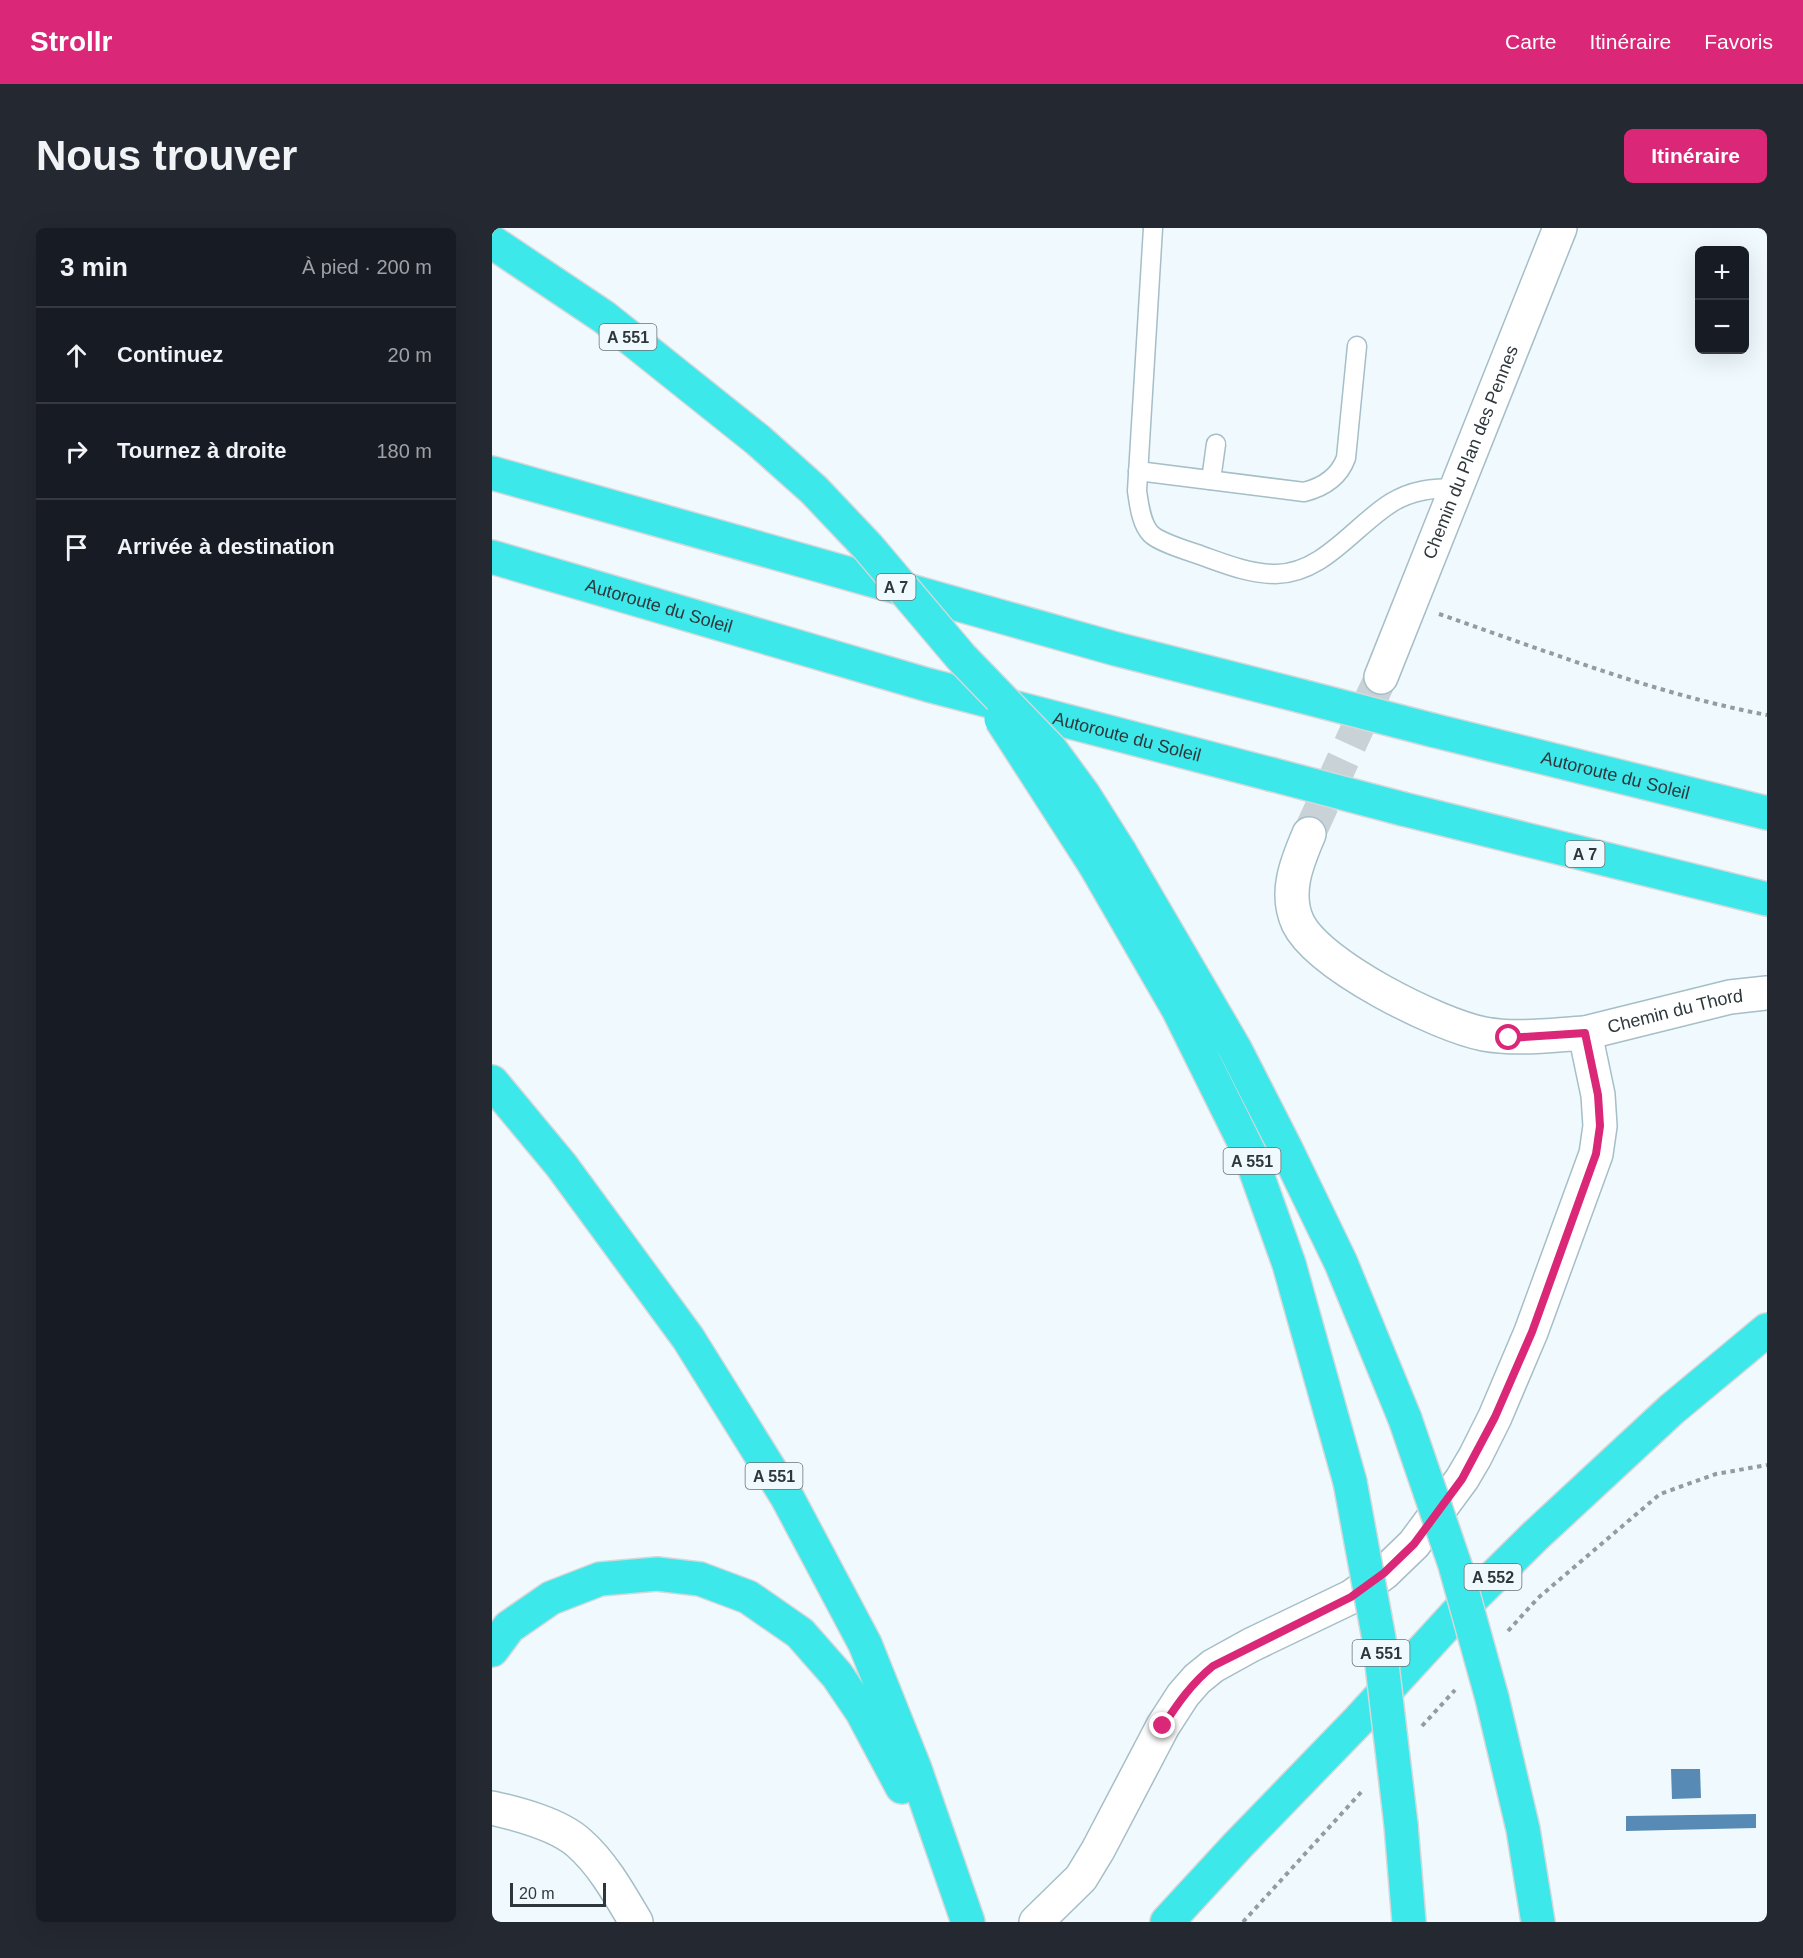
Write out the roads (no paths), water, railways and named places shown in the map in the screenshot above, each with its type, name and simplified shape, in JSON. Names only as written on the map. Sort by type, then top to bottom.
[{"type":"highway","name":"A 551","points":[[492,242],[604,317],[758,440],[814,490],[868,547],[961,657],[1051,750],[1084,795],[1107,858],[1249,1152],[1289,1264],[1350,1482],[1379,1639],[1401,1825],[1409,1922]]},
{"type":"highway","name":"Autoroute du Soleil","points":[[492,473],[1116,649],[1767,813]]},
{"type":"highway","name":"Autoroute du Soleil","points":[[492,557],[928,685],[1402,809],[1767,899]]},
{"type":"highway","name":"A 551","points":[[1107,858],[1229,1039],[1341,1263],[1405,1419],[1455,1565],[1492,1698],[1522,1825],[1538,1922]]},
{"type":"highway","name":"A 551","points":[[492,1082],[561,1165],[687,1338],[787,1497],[865,1644],[915,1770],[965,1912]]},
{"type":"highway","name":"A 552","points":[[1167,1922],[1458,1612],[1534,1536],[1672,1409],[1767,1330]]},
{"type":"highway","name":"A 551","points":[[492,1650],[509,1627],[551,1598],[600,1579],[657,1574],[700,1579],[748,1597],[800,1633],[837,1676],[862,1712],[965,1912]]},
{"type":"highway","points":[[1155,1922],[1238,1845]]},
{"type":"street","name":"Chemin du Plan des Pennes","points":[[1381,677],[1560,228]]},
{"type":"street","points":[[1036,1922],[1081,1878],[1163,1726],[1183,1695],[1197,1679],[1213,1666],[1251,1645],[1351,1597],[1384,1573],[1414,1544],[1462,1479],[1495,1417],[1532,1332],[1596,1154],[1600,1126],[1598,1095],[1585,1033],[1509,1038],[1482,1034],[1423,1013],[1386,995],[1345,968],[1320,949],[1298,923],[1292,883],[1297,862],[1309,834]]},
{"type":"street","name":"Chemin du Thord","points":[[1585,1033],[1730,997],[1767,993]]},
{"type":"street","points":[[500,1810],[550,1826],[579,1843],[602,1869],[636,1922]]},
{"type":"lane","points":[[1153,228],[1137,491],[1143,519],[1151,534],[1175,547],[1249,572],[1278,574],[1298,570],[1318,561],[1390,503],[1410,493],[1427,488],[1457,488]]},
{"type":"lane","points":[[1138,471],[1304,492],[1317,489],[1342,469],[1346,458],[1358,346]]},
{"type":"lane","points":[[1211,480],[1216,444]]},
{"type":"tunnel","points":[[1309,834],[1381,677]]}]
